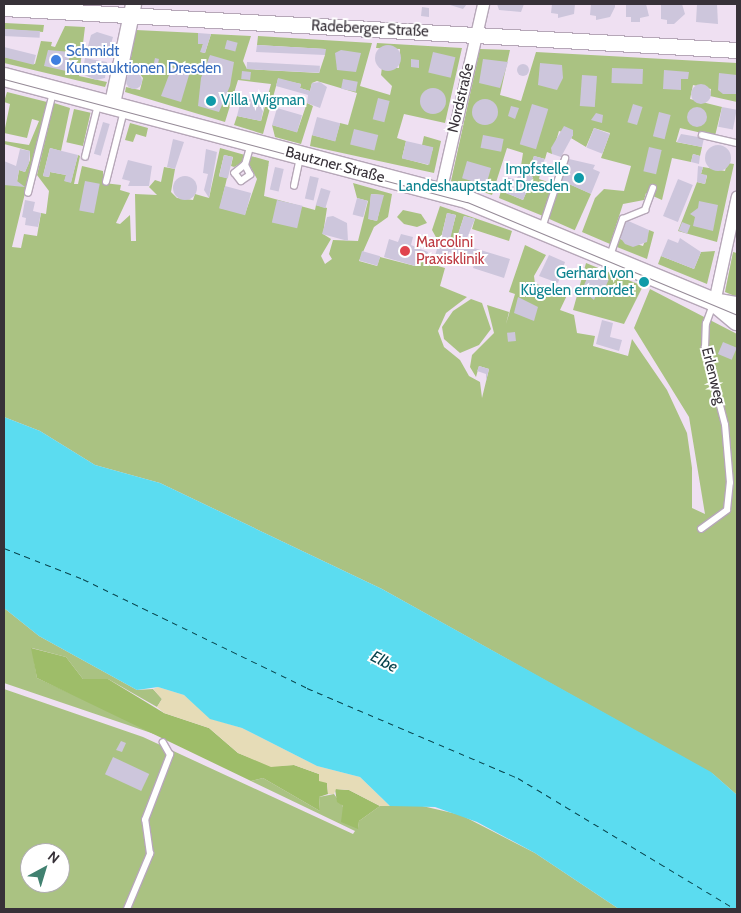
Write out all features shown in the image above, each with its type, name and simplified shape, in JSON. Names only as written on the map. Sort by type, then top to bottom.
[{"type":"main road","name":"Bautzner Straße","points":[[4,78],[112,103],[301,156],[440,192],[541,229],[714,302],[737,306]]},
{"type":"main road","name":"Bautzner Straße","points":[[714,302],[737,321]]},
{"type":"street","name":"Nordstraße","points":[[440,192],[483,4]]},
{"type":"street","name":"Radeberger Straße","points":[[4,8],[132,10],[476,35],[737,50]]},
{"type":"street","points":[[112,103],[132,10]]},
{"type":"street","points":[[714,302],[737,196]]},
{"type":"lane","points":[[28,193],[54,89]]},
{"type":"lane","points":[[85,156],[112,103]]},
{"type":"lane","points":[[106,182],[112,103]]},
{"type":"lane","points":[[702,135],[737,143]]},
{"type":"lane","points":[[245,165],[251,142]]},
{"type":"lane","points":[[294,186],[301,156]]},
{"type":"lane","points":[[541,229],[565,159]]},
{"type":"lane","points":[[609,258],[623,219],[645,210],[653,188]]},
{"type":"lane","points":[[714,302],[737,313]]},
{"type":"lane","name":"Erlenweg","points":[[701,529],[727,510],[729,453],[704,342],[714,302]]},
{"type":"lane","points":[[127,909],[150,854],[145,820],[170,755],[163,742]]},
{"type":"green space","points":[[5,23],[44,25],[43,32],[4,29]]},
{"type":"green space","points":[[65,26],[85,27],[79,76],[107,82],[105,87],[4,63],[4,57],[35,64],[41,41],[52,42],[51,46],[55,47]]},
{"type":"green space","points":[[136,30],[198,33],[198,44],[203,44],[201,52],[205,53],[211,34],[251,36],[243,61],[247,69],[319,73],[325,49],[257,45],[258,36],[372,43],[360,86],[390,95],[392,86],[381,75],[382,67],[399,68],[400,49],[376,48],[377,43],[462,48],[445,123],[404,114],[397,138],[406,141],[402,158],[428,165],[433,148],[422,145],[424,136],[441,141],[434,173],[310,146],[312,135],[335,141],[340,123],[348,125],[357,93],[317,81],[312,83],[310,91],[300,88],[301,84],[278,79],[263,134],[234,125],[237,116],[261,121],[271,84],[238,80],[225,122],[125,92],[126,87],[140,90],[143,78],[139,73],[128,74]]},
{"type":"green space","points":[[480,49],[510,50],[500,95],[521,101],[536,52],[737,63],[737,102],[710,96],[711,89],[693,85],[690,99],[722,107],[715,136],[680,128],[676,142],[702,147],[700,156],[693,154],[691,162],[672,158],[662,200],[646,193],[644,200],[623,204],[610,244],[582,232],[595,198],[604,189],[624,191],[631,166],[601,158],[610,133],[594,128],[586,147],[571,138],[573,135],[559,131],[552,154],[547,152],[545,159],[534,156],[529,170],[541,170],[539,179],[554,184],[543,216],[499,198],[501,191],[523,200],[533,177],[520,172],[523,153],[507,148],[492,195],[451,181]]},
{"type":"green space","points":[[7,92],[47,102],[12,247],[21,248],[24,234],[37,236],[41,213],[46,214],[49,191],[37,175],[54,103],[70,108],[61,151],[50,148],[43,176],[49,177],[50,172],[66,175],[65,181],[71,182],[78,155],[80,156],[74,184],[78,184],[82,166],[103,171],[104,183],[121,185],[120,190],[130,193],[116,223],[120,224],[130,215],[131,241],[136,241],[135,194],[157,195],[149,187],[155,180],[161,182],[164,167],[175,169],[171,192],[177,198],[193,200],[195,194],[209,198],[220,148],[245,155],[243,162],[234,167],[231,166],[233,157],[224,155],[219,176],[227,178],[220,208],[245,214],[257,179],[249,164],[251,156],[269,161],[264,196],[315,210],[316,205],[327,208],[323,234],[331,239],[321,256],[325,264],[332,259],[329,254],[333,240],[358,241],[368,201],[357,198],[353,183],[392,194],[388,217],[374,227],[359,261],[377,266],[380,257],[415,266],[417,260],[445,268],[440,286],[467,297],[446,313],[438,331],[444,347],[460,360],[469,376],[480,382],[482,398],[489,369],[479,366],[476,377],[470,367],[472,355],[494,333],[487,305],[509,312],[506,324],[515,294],[509,292],[525,245],[546,255],[534,276],[535,284],[569,291],[560,310],[574,315],[577,333],[595,336],[593,346],[628,356],[632,339],[667,390],[687,433],[692,468],[692,508],[705,514],[689,417],[634,328],[650,289],[737,334],[737,795],[713,774],[382,589],[160,483],[95,465],[40,431],[4,417],[4,179],[17,182],[19,170],[25,172],[30,160],[30,151],[4,144],[4,141],[29,145],[39,121],[32,119],[27,138],[4,133],[10,104],[4,102]],"holes":[[[371,194],[383,195],[377,221],[369,219]]]},
{"type":"green space","points":[[307,103],[313,106],[301,144],[275,137],[272,125],[297,132]]},
{"type":"green space","points":[[74,109],[91,113],[83,146],[66,142]]},
{"type":"green space","points":[[130,123],[148,128],[146,137],[136,134],[133,142],[125,140]]},
{"type":"green space","points":[[727,163],[734,164],[717,242],[678,231],[697,182],[705,184],[707,176],[701,174],[703,167],[725,171]]},
{"type":"green space","points":[[560,180],[591,194],[575,230],[544,217]]},
{"type":"green space","points":[[440,206],[512,231],[509,241],[472,229],[475,219],[464,216],[454,247],[448,245],[456,215],[447,213],[441,238],[437,239],[432,230]]},
{"type":"green space","points":[[403,210],[421,214],[427,223],[417,227],[404,224],[397,217]]},
{"type":"green space","points":[[649,230],[654,232],[647,259],[617,247],[620,239],[643,246]]},
{"type":"green space","points":[[715,251],[707,284],[658,264],[661,256],[694,269],[701,252]]},
{"type":"green space","points":[[733,252],[737,253],[737,297],[725,292]]},
{"type":"green space","points":[[586,263],[643,286],[624,324],[573,310]]},
{"type":"green space","points":[[471,299],[482,303],[491,329],[479,345],[460,353],[444,339],[442,327],[453,311]]},
{"type":"green space","points":[[4,608],[39,636],[137,690],[153,689],[162,699],[157,707],[108,679],[83,679],[66,657],[32,648],[37,678],[169,739],[4,683]]},
{"type":"green space","points":[[31,648],[66,657],[83,679],[108,679],[164,713],[209,728],[238,753],[271,766],[294,765],[319,774],[327,783],[328,794],[319,797],[320,811],[263,778],[251,781],[37,678]]},
{"type":"green space","points":[[4,689],[143,737],[353,834],[355,831],[251,781],[263,778],[320,811],[319,797],[334,794],[358,828],[359,821],[380,806],[418,805],[461,815],[535,853],[619,909],[4,909]]},
{"type":"green space","points":[[335,789],[349,790],[380,806],[359,821],[358,829],[341,822],[343,806],[337,802]]},
{"type":"sand","points":[[158,687],[184,695],[212,719],[242,728],[317,766],[360,777],[390,806],[380,806],[349,790],[336,789],[334,794],[328,794],[327,783],[319,781],[319,774],[294,765],[271,767],[238,753],[209,728],[164,713],[157,707],[162,699],[153,689]]},
{"type":"water","name":"Elbe","points":[[4,417],[40,431],[95,465],[160,483],[382,589],[711,772],[737,795],[737,909],[619,909],[535,853],[477,822],[435,807],[390,806],[360,777],[317,766],[242,728],[210,719],[184,695],[158,687],[137,690],[39,636],[4,608]]},
{"type":"building","points":[[447,4],[467,4],[463,9]]},
{"type":"building","points":[[497,4],[524,4],[521,12],[499,10]]},
{"type":"building","points":[[552,4],[575,4],[574,14],[558,18],[558,14],[551,13]]},
{"type":"building","points":[[591,4],[615,4],[615,7],[610,17],[596,20],[596,16],[590,15]]},
{"type":"building","points":[[626,4],[646,4],[649,16],[640,18],[640,22],[631,22],[631,17],[626,17]]},
{"type":"building","points":[[661,4],[682,4],[685,14],[674,24],[667,24],[667,20],[661,19]]},
{"type":"building","points":[[697,4],[717,4],[718,24],[696,22]]},
{"type":"building","points":[[422,7],[429,8],[429,17],[421,16]]},
{"type":"building","points":[[4,29],[40,31],[40,38],[4,36]]},
{"type":"building","points":[[97,32],[113,37],[108,54],[87,50],[91,35]]},
{"type":"building","points":[[198,33],[211,34],[205,53],[200,52],[203,44],[198,44]]},
{"type":"building","points":[[227,40],[238,43],[235,52],[225,49]]},
{"type":"building","points":[[257,45],[326,49],[325,55],[256,52]]},
{"type":"building","points":[[388,45],[397,49],[401,58],[397,67],[388,71],[379,67],[375,58],[379,49]]},
{"type":"building","points":[[4,47],[36,55],[34,65],[4,57]]},
{"type":"building","name":"Schmidt Kunstauktionen Dresden","points":[[48,50],[71,52],[66,71],[44,66]]},
{"type":"building","points":[[341,50],[361,53],[356,72],[337,70],[335,53]]},
{"type":"building","points":[[433,52],[455,57],[451,78],[428,72]]},
{"type":"building","points":[[210,55],[234,62],[230,86],[219,112],[198,106],[201,78]]},
{"type":"building","points":[[85,58],[107,62],[105,78],[96,80],[82,74]]},
{"type":"building","points":[[155,58],[159,59],[156,73],[146,71],[148,66],[153,67]]},
{"type":"building","points":[[411,59],[419,60],[419,68],[411,67]]},
{"type":"building","points":[[483,59],[508,62],[500,88],[479,83]]},
{"type":"building","points":[[247,62],[320,66],[320,73],[247,69]]},
{"type":"building","points":[[540,63],[562,65],[563,78],[557,90],[538,85]]},
{"type":"building","points":[[525,64],[528,65],[528,75],[521,76],[518,75],[517,68],[518,65]]},
{"type":"building","points":[[172,67],[189,75],[181,102],[161,96]]},
{"type":"building","points":[[612,68],[643,69],[642,84],[611,83]]},
{"type":"building","points":[[664,70],[689,72],[688,79],[681,79],[681,90],[663,89]]},
{"type":"building","points":[[242,71],[251,72],[250,80],[241,79]]},
{"type":"building","points":[[131,73],[137,73],[142,78],[140,87],[131,89],[126,84],[126,78]]},
{"type":"building","points":[[719,73],[737,75],[737,94],[723,94],[718,90]]},
{"type":"building","points":[[582,75],[597,76],[595,107],[580,106]]},
{"type":"building","points":[[278,78],[301,84],[300,88],[310,91],[312,83],[320,82],[327,87],[320,108],[307,103],[308,95],[276,86]]},
{"type":"building","points":[[343,79],[358,82],[356,92],[341,89]]},
{"type":"building","points":[[701,84],[708,87],[711,94],[708,101],[701,104],[694,101],[691,94],[694,87]]},
{"type":"building","points":[[433,88],[442,92],[446,101],[442,110],[433,114],[424,110],[420,101],[424,92]]},
{"type":"building","points":[[378,98],[390,101],[384,122],[373,119]]},
{"type":"building","points":[[250,99],[264,106],[261,121],[237,116],[241,100]]},
{"type":"building","points":[[485,99],[494,103],[498,112],[494,121],[485,125],[476,121],[472,112],[476,103]]},
{"type":"building","points":[[532,104],[548,109],[536,149],[520,144]]},
{"type":"building","points":[[633,104],[643,107],[637,125],[627,122]]},
{"type":"building","points":[[511,106],[519,108],[515,119],[508,116]]},
{"type":"building","points":[[693,107],[701,107],[707,113],[707,121],[701,127],[693,127],[687,121],[687,113]]},
{"type":"building","points":[[722,107],[737,110],[733,129],[718,127]]},
{"type":"building","points":[[277,108],[302,115],[297,132],[272,125]]},
{"type":"building","points":[[659,112],[671,115],[665,139],[653,136]]},
{"type":"building","points":[[596,113],[603,115],[602,123],[591,120]]},
{"type":"building","points":[[317,117],[340,123],[335,142],[312,135]]},
{"type":"building","points":[[103,122],[110,124],[101,156],[94,154]]},
{"type":"building","points":[[564,126],[573,130],[573,135],[561,157],[552,154],[551,148]]},
{"type":"building","points":[[594,128],[610,134],[602,154],[586,148]]},
{"type":"building","points":[[354,129],[378,135],[374,151],[350,145]]},
{"type":"building","points":[[681,134],[704,138],[702,147],[677,142]]},
{"type":"building","points":[[483,135],[504,139],[501,152],[481,148]]},
{"type":"building","points":[[173,139],[184,142],[175,169],[167,167]]},
{"type":"building","points":[[406,141],[433,147],[429,165],[402,159]]},
{"type":"building","points":[[718,145],[727,149],[731,158],[727,167],[718,171],[709,167],[705,158],[709,149]]},
{"type":"building","points":[[649,147],[662,150],[656,174],[643,171]]},
{"type":"building","points":[[50,148],[78,155],[71,183],[64,181],[66,175],[50,172],[49,177],[43,176]]},
{"type":"building","points":[[20,149],[30,151],[29,163],[25,172],[19,170],[17,181],[25,187],[4,185],[4,161],[16,166]]},
{"type":"building","points":[[206,149],[217,152],[209,198],[204,190],[208,174],[203,173]]},
{"type":"building","points":[[693,154],[700,156],[699,164],[691,162]]},
{"type":"building","points":[[224,155],[233,157],[228,178],[219,176]]},
{"type":"building","points":[[534,156],[545,159],[538,173],[529,170]]},
{"type":"building","name":"Impfstelle Landeshauptstadt Dresden","points":[[569,159],[595,165],[593,169],[600,172],[591,194],[560,180]]},
{"type":"building","points":[[128,160],[152,166],[149,186],[128,186],[130,181],[122,179]]},
{"type":"building","points":[[467,161],[491,168],[486,185],[462,178]]},
{"type":"building","points":[[698,166],[703,167],[701,174],[707,175],[705,184],[697,182]]},
{"type":"building","points":[[275,167],[284,169],[279,191],[270,189]]},
{"type":"building","points":[[520,172],[533,177],[523,200],[501,191],[507,177],[516,180]]},
{"type":"building","points":[[185,176],[194,179],[197,188],[194,197],[185,200],[176,197],[173,188],[176,179]]},
{"type":"building","points":[[310,176],[319,178],[314,200],[305,198]]},
{"type":"building","points":[[678,179],[693,185],[678,222],[663,216]]},
{"type":"building","points":[[85,181],[100,184],[94,213],[79,210]]},
{"type":"building","points":[[225,186],[251,193],[245,215],[219,208]]},
{"type":"building","points":[[321,188],[331,191],[325,208],[316,205]]},
{"type":"building","points":[[371,194],[384,195],[377,221],[368,219]]},
{"type":"building","points":[[357,198],[368,201],[363,217],[353,214]]},
{"type":"building","points":[[25,200],[35,202],[33,211],[41,213],[38,227],[25,225],[26,218],[22,217]]},
{"type":"building","points":[[277,200],[302,206],[297,228],[272,222]]},
{"type":"building","points":[[699,201],[718,205],[713,231],[693,226],[695,217],[690,214],[698,208]]},
{"type":"building","points":[[447,213],[456,215],[450,240],[441,238]]},
{"type":"building","points":[[333,216],[347,223],[348,241],[322,234],[327,217]]},
{"type":"building","points":[[464,216],[475,219],[464,245],[510,259],[504,278],[473,268],[476,260],[449,252],[447,260],[435,256],[439,242],[454,247]]},
{"type":"building","points":[[626,220],[649,230],[647,242],[633,247],[625,244],[619,236]]},
{"type":"building","points":[[682,222],[690,225],[687,234],[679,230]]},
{"type":"building","name":"Marcolini Praxisklinik","points":[[401,234],[413,237],[411,245],[428,252],[425,262],[417,260],[415,266],[384,257],[389,239],[398,242]]},
{"type":"building","points":[[680,238],[701,252],[694,269],[661,256],[668,239],[678,243]]},
{"type":"building","points":[[362,251],[380,256],[378,266],[359,261]]},
{"type":"building","points":[[549,255],[565,262],[558,283],[539,276]]},
{"type":"building","points":[[590,271],[609,279],[601,297],[596,295],[594,300],[582,290]]},
{"type":"building","points":[[518,297],[538,307],[534,321],[514,313]]},
{"type":"building","points":[[602,320],[613,323],[610,337],[622,340],[619,351],[596,344]]},
{"type":"building","points":[[515,332],[516,341],[508,342],[507,333]]},
{"type":"building","points":[[723,342],[737,348],[732,360],[718,354]]},
{"type":"building","points":[[479,366],[489,369],[486,381],[486,374],[477,371]]},
{"type":"building","points":[[121,741],[126,743],[122,752],[116,750]]},
{"type":"building","points":[[113,757],[149,774],[141,791],[105,774]]},
{"type":"ferry route","points":[[4,548],[83,579],[307,688],[518,778],[735,909]]},
{"type":"tram line","points":[[4,79],[467,202],[737,315]]},
{"type":"place","name":"Schmidt Kunstauktionen Dresden","points":[[56,60]]},
{"type":"place","name":"Villa Wigman","points":[[211,101]]},
{"type":"place","name":"Impfstelle Landeshauptstadt Dresden","points":[[579,178]]},
{"type":"place","name":"Marcolini Praxisklinik","points":[[405,251]]},
{"type":"place","name":"Gerhard von Kügelen ermordet","points":[[644,282]]}]
